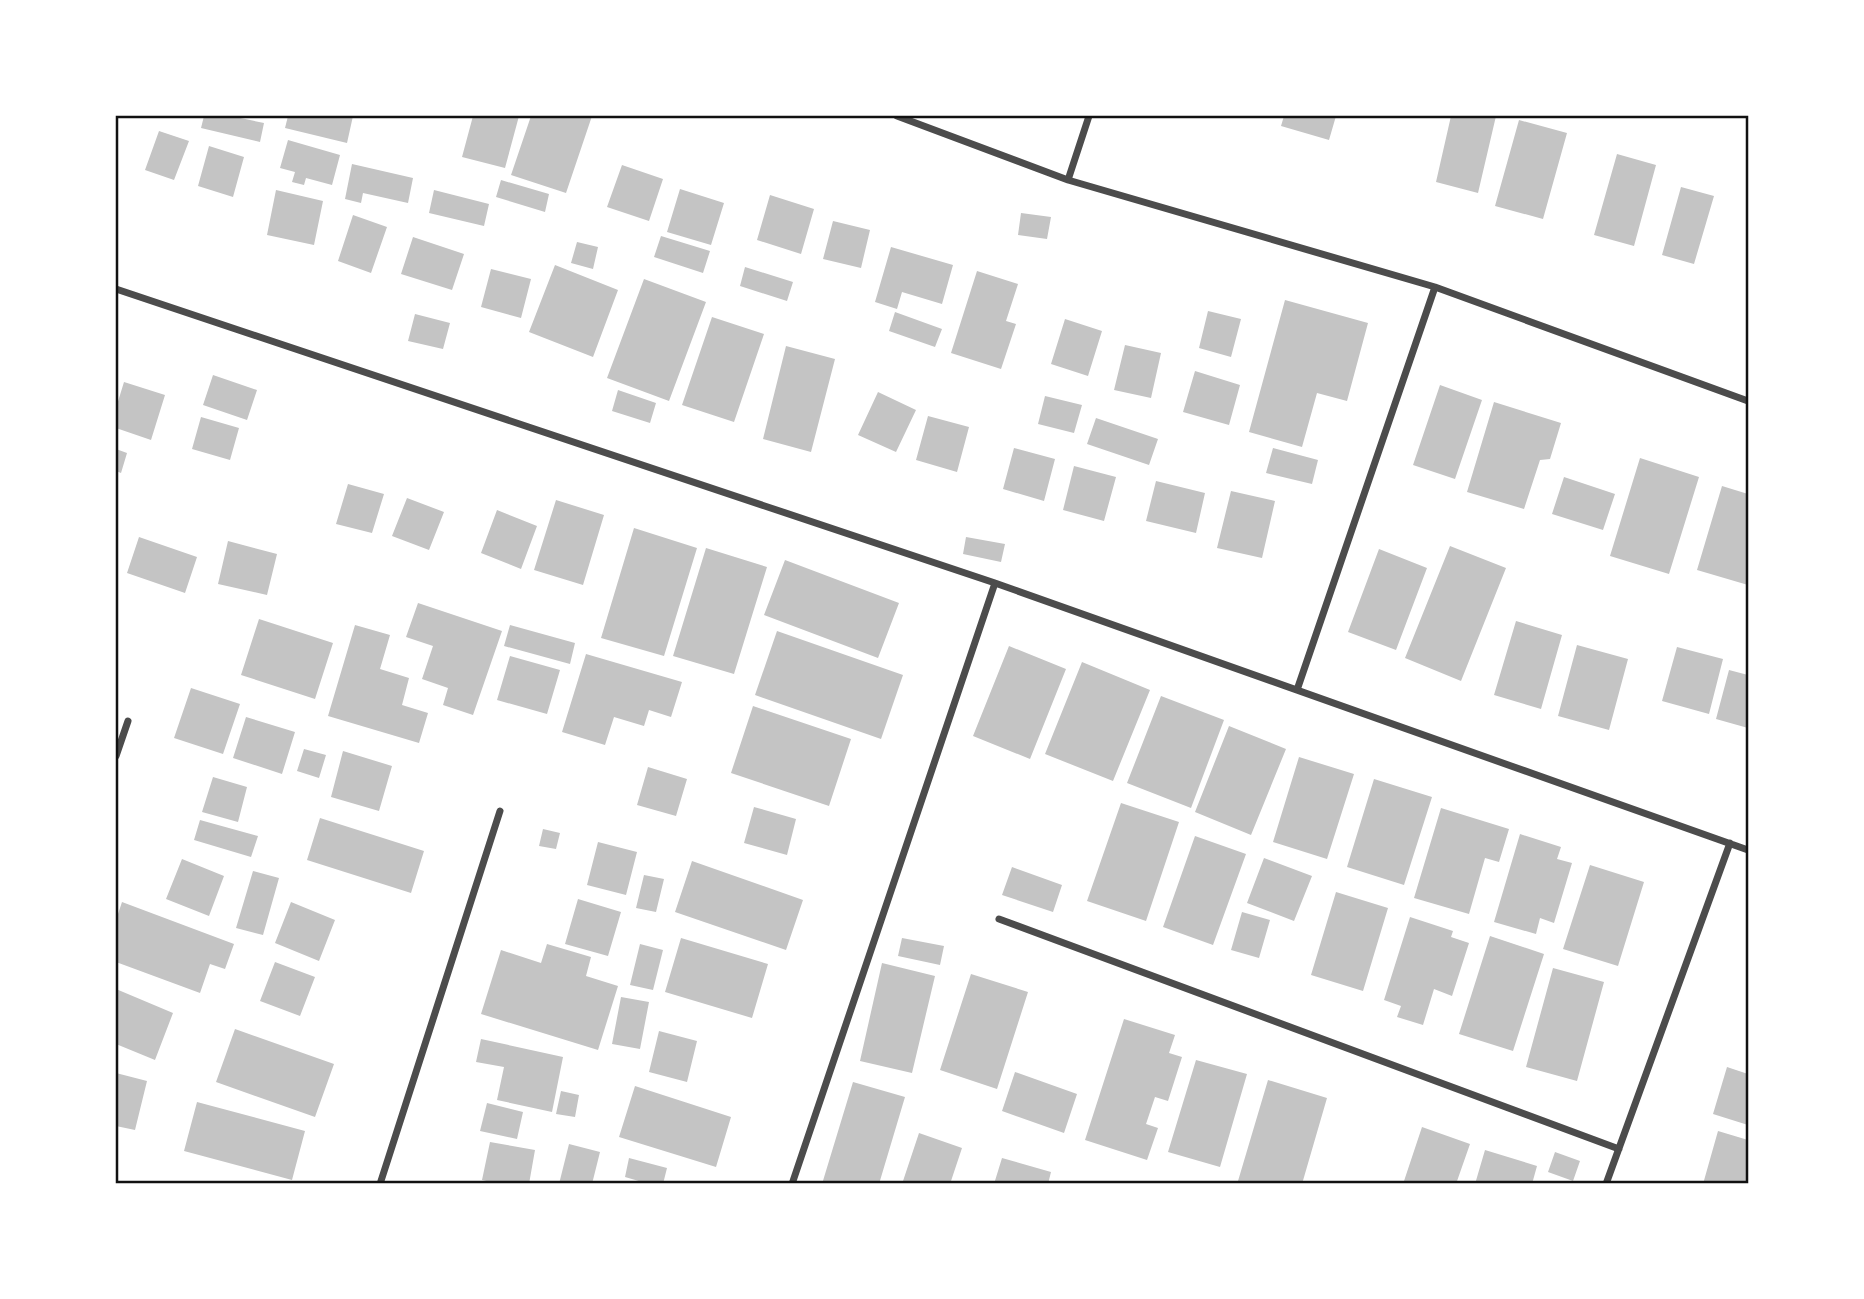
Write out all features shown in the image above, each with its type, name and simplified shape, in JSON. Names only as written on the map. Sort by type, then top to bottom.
[{"type":"street","points":[[897,116],[1068,180],[1435,287],[1748,401]]},
{"type":"street","points":[[1068,180],[1089,116]]},
{"type":"street","points":[[1297,690],[1435,287]]},
{"type":"street","points":[[116,289],[995,583],[1748,850]]},
{"type":"street","points":[[792,1184],[995,583]]},
{"type":"street","points":[[116,756],[128,721]]},
{"type":"street","points":[[380,1184],[500,811]]},
{"type":"street","points":[[1606,1184],[1730,843]]},
{"type":"street","points":[[999,919],[1619,1149]]},
{"type":"building","points":[[204,116],[231,116],[264,123],[260,142],[201,128]]},
{"type":"building","points":[[288,116],[353,116],[347,143],[285,128]]},
{"type":"building","points":[[473,116],[519,116],[505,168],[462,157]]},
{"type":"building","points":[[531,116],[592,116],[566,193],[511,175]]},
{"type":"building","points":[[1284,116],[1336,116],[1329,140],[1281,126]]},
{"type":"building","points":[[1451,116],[1496,116],[1478,193],[1436,182]]},
{"type":"building","points":[[1519,120],[1567,133],[1543,219],[1495,206]]},
{"type":"building","points":[[159,131],[189,141],[174,180],[145,170]]},
{"type":"building","points":[[288,140],[340,155],[332,185],[306,178],[304,185],[292,182],[295,172],[280,168]]},
{"type":"building","points":[[209,146],[244,157],[233,197],[198,186]]},
{"type":"building","points":[[1617,154],[1656,165],[1634,246],[1594,235]]},
{"type":"building","points":[[352,164],[413,178],[408,203],[363,193],[361,203],[345,199]]},
{"type":"building","points":[[622,165],[663,179],[649,221],[607,207]]},
{"type":"building","points":[[501,180],[549,194],[545,212],[496,197]]},
{"type":"building","points":[[1681,187],[1714,196],[1694,264],[1662,255]]},
{"type":"building","points":[[680,189],[724,203],[711,245],[667,232]]},
{"type":"building","points":[[276,190],[323,201],[314,245],[267,235]]},
{"type":"building","points":[[434,190],[489,204],[484,226],[429,213]]},
{"type":"building","points":[[770,195],[814,209],[801,254],[757,240]]},
{"type":"building","points":[[1021,213],[1051,217],[1047,239],[1018,235]]},
{"type":"building","points":[[353,215],[387,227],[371,273],[338,261]]},
{"type":"building","points":[[833,221],[870,230],[861,268],[823,259]]},
{"type":"building","points":[[661,236],[710,251],[703,273],[654,257]]},
{"type":"building","points":[[413,237],[464,254],[452,290],[401,274]]},
{"type":"building","points":[[577,242],[598,247],[593,269],[571,263]]},
{"type":"building","points":[[891,247],[953,265],[942,304],[902,292],[897,309],[875,302]]},
{"type":"building","points":[[555,265],[618,290],[593,357],[529,332]]},
{"type":"building","points":[[745,267],[793,282],[787,301],[740,286]]},
{"type":"building","points":[[491,269],[531,279],[521,318],[481,307]]},
{"type":"building","points":[[977,271],[1018,284],[1006,321],[1016,324],[1001,369],[951,353]]},
{"type":"building","points":[[644,279],[706,302],[669,401],[607,378]]},
{"type":"building","points":[[1285,300],[1368,323],[1347,401],[1317,393],[1302,447],[1249,432]]},
{"type":"building","points":[[1208,311],[1241,319],[1231,357],[1199,348]]},
{"type":"building","points":[[895,312],[942,329],[935,347],[889,331]]},
{"type":"building","points":[[415,314],[450,323],[443,349],[408,341]]},
{"type":"building","points":[[712,317],[764,334],[734,422],[682,405]]},
{"type":"building","points":[[1065,319],[1102,331],[1088,376],[1051,364]]},
{"type":"building","points":[[1125,345],[1161,353],[1151,398],[1114,390]]},
{"type":"building","points":[[786,346],[835,359],[811,452],[763,439]]},
{"type":"building","points":[[1195,371],[1240,385],[1229,425],[1183,412]]},
{"type":"building","points":[[213,375],[257,390],[247,420],[203,405]]},
{"type":"building","points":[[124,382],[165,395],[151,440],[116,428],[116,408]]},
{"type":"building","points":[[1440,385],[1482,400],[1455,479],[1413,465]]},
{"type":"building","points":[[618,390],[656,403],[650,423],[612,411]]},
{"type":"building","points":[[878,392],[916,410],[896,452],[858,435]]},
{"type":"building","points":[[1045,396],[1082,405],[1074,433],[1038,424]]},
{"type":"building","points":[[1494,402],[1561,423],[1550,459],[1540,460],[1524,509],[1467,492]]},
{"type":"building","points":[[928,416],[969,427],[957,472],[916,460]]},
{"type":"building","points":[[201,417],[239,428],[230,460],[192,449]]},
{"type":"building","points":[[1096,418],[1158,439],[1149,465],[1087,444]]},
{"type":"building","points":[[1014,448],[1055,459],[1044,501],[1003,489]]},
{"type":"building","points":[[1273,448],[1318,460],[1312,484],[1266,473]]},
{"type":"building","points":[[116,449],[127,453],[121,473],[116,471]]},
{"type":"building","points":[[1640,458],[1699,477],[1669,574],[1610,556]]},
{"type":"building","points":[[1074,466],[1116,477],[1104,521],[1063,510]]},
{"type":"building","points":[[1564,477],[1615,494],[1603,530],[1552,514]]},
{"type":"building","points":[[1156,481],[1205,493],[1196,533],[1146,521]]},
{"type":"building","points":[[348,484],[384,494],[372,533],[336,524]]},
{"type":"building","points":[[1722,486],[1748,494],[1748,585],[1697,570]]},
{"type":"building","points":[[1231,491],[1275,501],[1262,558],[1217,548]]},
{"type":"building","points":[[407,498],[444,512],[429,550],[392,536]]},
{"type":"building","points":[[556,500],[604,515],[583,585],[534,570]]},
{"type":"building","points":[[497,510],[537,526],[521,569],[481,553]]},
{"type":"building","points":[[634,528],[697,548],[664,656],[601,638]]},
{"type":"building","points":[[139,537],[197,557],[185,593],[127,573]]},
{"type":"building","points":[[966,537],[1005,544],[1001,562],[963,554]]},
{"type":"building","points":[[228,541],[277,554],[267,595],[218,584]]},
{"type":"building","points":[[1450,546],[1506,568],[1461,681],[1405,658]]},
{"type":"building","points":[[706,548],[767,567],[734,674],[673,656]]},
{"type":"building","points":[[1379,549],[1427,568],[1396,650],[1348,632]]},
{"type":"building","points":[[785,560],[899,603],[878,658],[764,615]]},
{"type":"building","points":[[418,603],[502,631],[473,715],[443,705],[448,688],[422,679],[433,646],[406,637]]},
{"type":"building","points":[[259,619],[333,643],[315,699],[241,675]]},
{"type":"building","points":[[1516,621],[1562,635],[1541,709],[1494,695]]},
{"type":"building","points":[[355,625],[390,635],[380,669],[409,678],[402,705],[428,713],[419,743],[328,716]]},
{"type":"building","points":[[510,625],[575,643],[570,664],[504,646]]},
{"type":"building","points":[[777,631],[903,675],[881,739],[755,695]]},
{"type":"building","points":[[1577,645],[1628,659],[1609,730],[1558,716]]},
{"type":"building","points":[[1009,646],[1066,669],[1030,759],[973,736]]},
{"type":"building","points":[[1677,647],[1723,659],[1709,714],[1662,701]]},
{"type":"building","points":[[586,654],[682,682],[671,717],[649,710],[644,726],[614,717],[605,745],[562,732]]},
{"type":"building","points":[[510,656],[560,670],[547,714],[497,700]]},
{"type":"building","points":[[1082,662],[1150,690],[1113,781],[1045,754]]},
{"type":"building","points":[[1729,670],[1748,675],[1748,728],[1716,719]]},
{"type":"building","points":[[191,688],[240,704],[223,754],[174,738]]},
{"type":"building","points":[[1161,696],[1224,720],[1191,808],[1127,783]]},
{"type":"building","points":[[753,706],[851,739],[829,806],[731,773]]},
{"type":"building","points":[[246,717],[295,732],[282,774],[233,758]]},
{"type":"building","points":[[1229,726],[1286,749],[1251,835],[1195,812]]},
{"type":"building","points":[[304,749],[326,755],[319,778],[297,771]]},
{"type":"building","points":[[343,751],[392,766],[379,811],[331,797]]},
{"type":"building","points":[[1299,757],[1354,774],[1327,859],[1273,842]]},
{"type":"building","points":[[648,767],[687,779],[676,816],[637,805]]},
{"type":"building","points":[[213,777],[247,787],[238,822],[202,812]]},
{"type":"building","points":[[1374,779],[1432,797],[1404,885],[1347,867]]},
{"type":"building","points":[[1121,803],[1179,822],[1146,921],[1087,901]]},
{"type":"building","points":[[754,807],[796,819],[787,855],[744,843]]},
{"type":"building","points":[[1441,808],[1509,829],[1499,862],[1485,858],[1469,914],[1414,898]]},
{"type":"building","points":[[320,818],[424,851],[411,893],[307,860]]},
{"type":"building","points":[[200,820],[258,836],[251,857],[194,840]]},
{"type":"building","points":[[543,829],[560,833],[556,849],[539,846]]},
{"type":"building","points":[[1520,834],[1561,847],[1557,859],[1572,863],[1554,923],[1540,918],[1536,934],[1494,922]]},
{"type":"building","points":[[1195,836],[1246,854],[1213,945],[1163,927]]},
{"type":"building","points":[[598,842],[637,852],[626,895],[587,885]]},
{"type":"building","points":[[1264,858],[1312,876],[1294,921],[1247,903]]},
{"type":"building","points":[[182,859],[224,876],[209,916],[166,899]]},
{"type":"building","points":[[692,861],[803,900],[786,950],[675,912]]},
{"type":"building","points":[[1590,865],[1644,882],[1618,966],[1563,949]]},
{"type":"building","points":[[1012,867],[1062,885],[1053,912],[1002,895]]},
{"type":"building","points":[[253,871],[279,878],[263,935],[236,928]]},
{"type":"building","points":[[644,875],[664,879],[656,912],[636,908]]},
{"type":"building","points":[[1336,892],[1388,908],[1363,991],[1311,975]]},
{"type":"building","points":[[578,899],[621,912],[608,956],[565,944]]},
{"type":"building","points":[[122,902],[234,944],[225,969],[210,964],[200,993],[116,962],[116,920]]},
{"type":"building","points":[[291,902],[335,920],[319,961],[275,943]]},
{"type":"building","points":[[1242,912],[1270,920],[1259,958],[1231,950]]},
{"type":"building","points":[[1410,917],[1453,931],[1451,937],[1469,943],[1452,996],[1434,989],[1423,1025],[1397,1017],[1401,1006],[1384,1000]]},
{"type":"building","points":[[1490,936],[1544,954],[1513,1051],[1459,1034]]},
{"type":"building","points":[[681,938],[768,964],[752,1018],[665,992]]},
{"type":"building","points":[[902,938],[944,946],[940,965],[898,956]]},
{"type":"building","points":[[547,944],[591,957],[586,976],[618,986],[598,1050],[481,1014],[501,950],[541,963]]},
{"type":"building","points":[[640,944],[663,950],[653,990],[630,985]]},
{"type":"building","points":[[275,962],[315,977],[300,1016],[260,1001]]},
{"type":"building","points":[[882,963],[935,976],[912,1073],[860,1061]]},
{"type":"building","points":[[1553,968],[1604,982],[1577,1081],[1526,1067]]},
{"type":"building","points":[[971,974],[1028,992],[997,1089],[940,1070]]},
{"type":"building","points":[[116,989],[173,1013],[155,1060],[116,1044]]},
{"type":"building","points":[[621,997],[649,1002],[640,1049],[612,1044]]},
{"type":"building","points":[[1124,1019],[1175,1035],[1169,1053],[1182,1057],[1168,1101],[1155,1097],[1146,1124],[1158,1128],[1147,1160],[1085,1140]]},
{"type":"building","points":[[235,1029],[334,1064],[315,1117],[216,1082]]},
{"type":"building","points":[[659,1031],[697,1041],[687,1082],[649,1072]]},
{"type":"building","points":[[481,1039],[563,1057],[552,1112],[497,1100],[504,1067],[476,1062]]},
{"type":"building","points":[[1196,1060],[1247,1074],[1220,1167],[1168,1152]]},
{"type":"building","points":[[1727,1067],[1748,1074],[1748,1125],[1713,1114]]},
{"type":"building","points":[[1015,1072],[1077,1094],[1064,1133],[1002,1111]]},
{"type":"building","points":[[116,1073],[147,1081],[135,1130],[116,1126]]},
{"type":"building","points":[[1268,1080],[1327,1098],[1302,1184],[1244,1184],[1238,1181]]},
{"type":"building","points":[[853,1082],[905,1097],[879,1184],[822,1184]]},
{"type":"building","points":[[635,1086],[731,1117],[716,1167],[619,1137]]},
{"type":"building","points":[[561,1091],[579,1095],[575,1117],[556,1114]]},
{"type":"building","points":[[197,1102],[305,1131],[292,1180],[184,1151]]},
{"type":"building","points":[[487,1103],[523,1112],[517,1139],[480,1131]]},
{"type":"building","points":[[1422,1127],[1470,1144],[1456,1184],[1403,1184]]},
{"type":"building","points":[[1718,1131],[1748,1140],[1748,1184],[1703,1184]]},
{"type":"building","points":[[919,1133],[962,1148],[950,1184],[902,1184]]},
{"type":"building","points":[[490,1142],[535,1150],[529,1184],[500,1184],[482,1180]]},
{"type":"building","points":[[569,1144],[600,1152],[592,1184],[559,1184]]},
{"type":"building","points":[[1485,1150],[1537,1166],[1532,1184],[1475,1184]]},
{"type":"building","points":[[1555,1152],[1580,1161],[1573,1181],[1548,1172]]},
{"type":"building","points":[[629,1158],[667,1168],[663,1184],[649,1184],[625,1177]]},
{"type":"building","points":[[1002,1158],[1051,1172],[1048,1184],[994,1184]]}]
